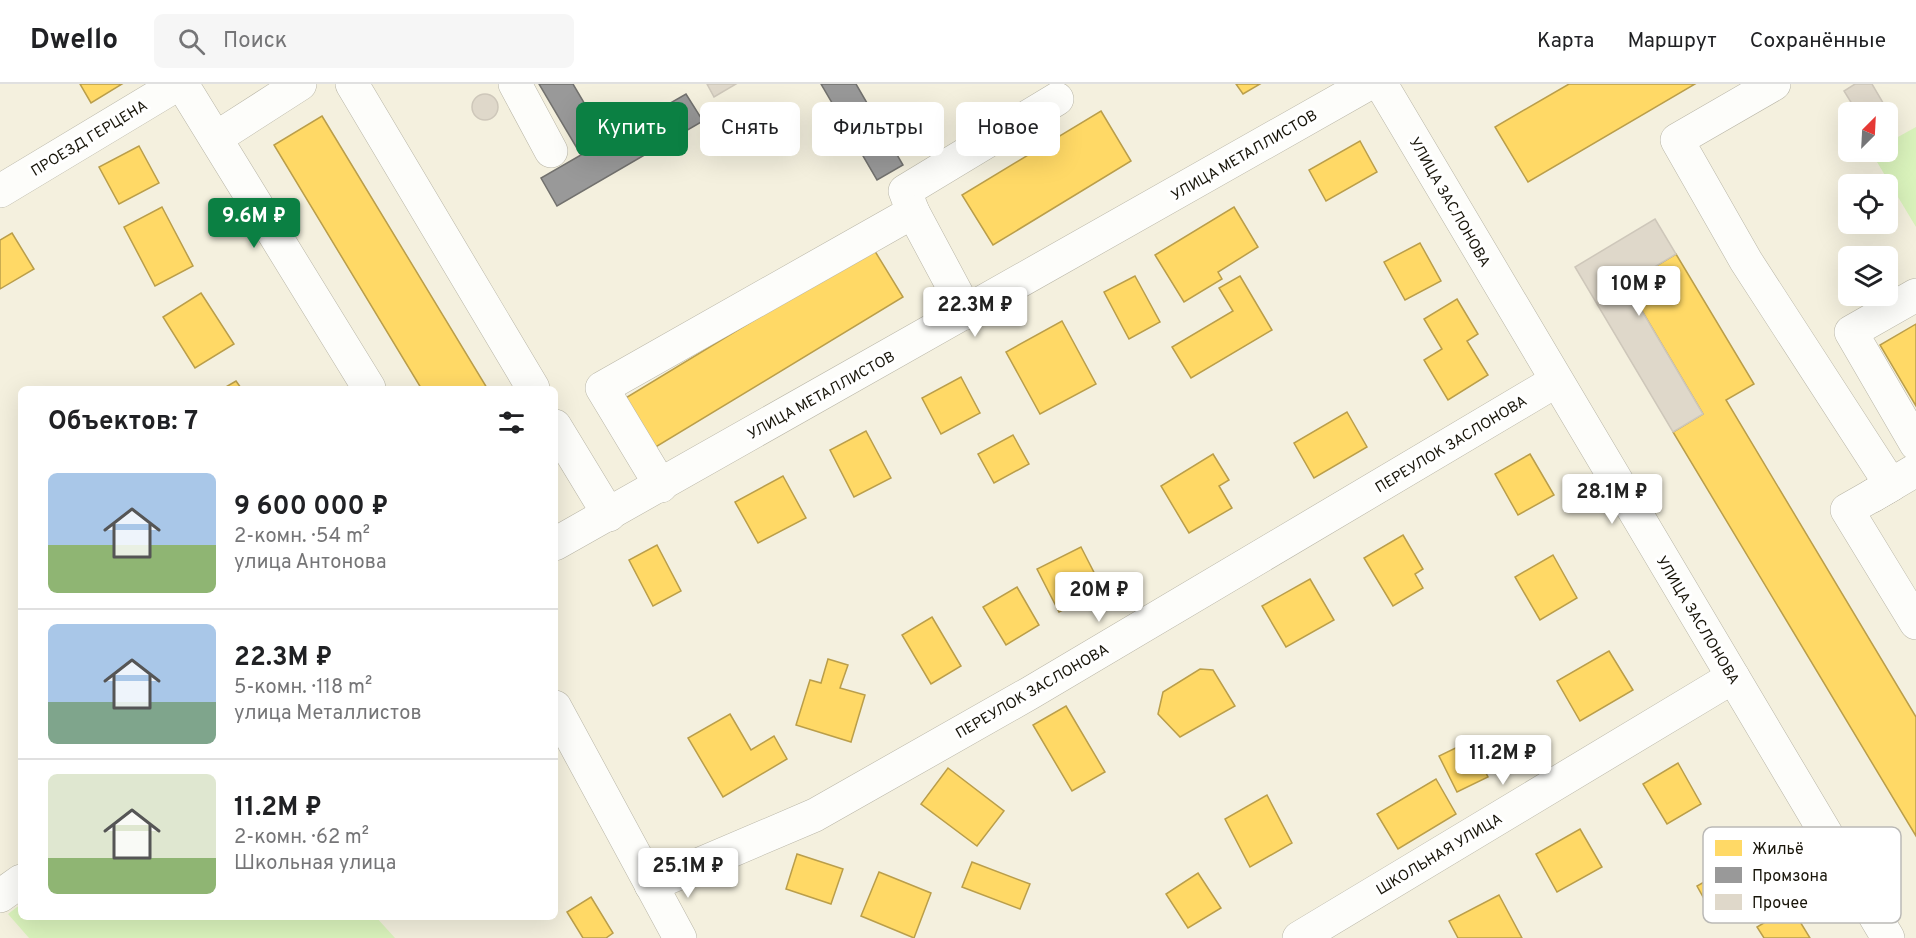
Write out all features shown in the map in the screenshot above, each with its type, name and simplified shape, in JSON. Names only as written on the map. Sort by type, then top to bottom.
[{"type":"street","points":[[180,84],[216,138],[368,386]]},
{"type":"street","name":"ПРОЕЗД ГЕРЦЕНА","points":[[0,191],[180,84]]},
{"type":"street","points":[[216,138],[300,84]]},
{"type":"street","points":[[352,84],[532,386]]},
{"type":"street","points":[[515,84],[551,151]]},
{"type":"street","name":"УЛИЦА МЕТАЛЛИСТОВ","points":[[558,542],[967,313],[1368,84]]},
{"type":"street","name":"УЛИЦА ЗАСЛОНОВА","points":[[1381,84],[1822,827]]},
{"type":"street","points":[[1774,84],[1677,140],[1746,261],[1904,477],[1847,510],[1916,622]]},
{"type":"street","points":[[967,313],[913,212],[905,191],[1057,99]]},
{"type":"street","points":[[661,486],[602,388],[913,212]]},
{"type":"street","points":[[1916,295],[1851,332],[1916,444]]},
{"type":"street","name":"ПЕРЕУЛОК ЗАСЛОНОВА","points":[[651,885],[815,815],[1030,693],[1556,381]]},
{"type":"street","points":[[558,431],[609,515]]},
{"type":"street","name":"ШКОЛЬНАЯ УЛИЦА","points":[[1299,938],[1732,677]]},
{"type":"street","points":[[558,714],[680,938]]},
{"type":"street","points":[[0,896],[18,883]]},
{"type":"street","name":"УЛИЦА ЗАСЛОНОВА","points":[[1879,923],[1888,938]]},
{"type":"green space","points":[[1916,127],[1916,227],[1898,197],[1898,174],[1884,174],[1877,162],[1898,162],[1898,137]]},
{"type":"green space","points":[[18,906],[18,920],[379,920],[395,938],[29,938],[8,914]]},
{"type":"building: Жильё","points":[[80,84],[122,84],[91,103]]},
{"type":"building: Жильё","points":[[1236,84],[1260,84],[1243,94]]},
{"type":"building: Жильё","points":[[1569,84],[1695,84],[1528,182],[1495,127]]},
{"type":"building: Жильё","points":[[1101,111],[1131,161],[993,245],[962,195],[1027,156],[1060,156],[1060,136]]},
{"type":"building: Жильё","points":[[322,116],[486,386],[420,386],[274,145]]},
{"type":"building: Жильё","points":[[1360,141],[1377,172],[1326,201],[1309,170]]},
{"type":"building: Жильё","points":[[139,146],[159,183],[119,204],[99,167]]},
{"type":"building: Жильё","points":[[162,207],[193,266],[155,286],[124,227]]},
{"type":"building: Жильё","points":[[1234,207],[1258,247],[1218,272],[1222,279],[1184,302],[1155,255]]},
{"type":"building: Жильё","points":[[12,233],[34,269],[0,289],[0,240]]},
{"type":"building: Жильё","points":[[1420,243],[1441,281],[1405,300],[1384,262]]},
{"type":"building: Жильё","points":[[873,248],[903,297],[654,448],[624,399]]},
{"type":"building: Жильё","points":[[1676,254],[1754,384],[1726,400],[1916,717],[1916,836],[1673,432],[1703,414],[1626,284]]},
{"type":"building: Жильё","points":[[1135,276],[1160,322],[1129,339],[1104,292]]},
{"type":"building: Жильё","points":[[1240,276],[1272,330],[1191,378],[1172,347],[1233,311],[1219,288]]},
{"type":"building: Жильё","points":[[201,293],[234,344],[195,368],[163,317]]},
{"type":"building: Жильё","points":[[1457,299],[1478,334],[1467,341],[1488,375],[1448,400],[1424,360],[1442,349],[1424,319]]},
{"type":"building: Жильё","points":[[1062,321],[1096,384],[1040,414],[1006,352]]},
{"type":"building: Жильё","points":[[1916,324],[1916,406],[1880,345]]},
{"type":"building: Жильё","points":[[961,377],[980,413],[941,434],[922,398]]},
{"type":"building: Жильё","points":[[236,381],[240,386],[227,386]]},
{"type":"building: Жильё","points":[[1347,412],[1367,447],[1314,478],[1294,443]]},
{"type":"building: Жильё","points":[[866,431],[891,478],[854,497],[830,450]]},
{"type":"building: Жильё","points":[[1013,435],[1029,464],[994,483],[978,454]]},
{"type":"building: Жильё","points":[[1213,454],[1229,480],[1219,486],[1232,508],[1189,533],[1161,486]]},
{"type":"building: Жильё","points":[[1530,454],[1554,495],[1518,515],[1495,474]]},
{"type":"building: Жильё","points":[[783,476],[806,518],[758,543],[735,502]]},
{"type":"building: Жильё","points":[[1403,535],[1423,569],[1415,574],[1423,588],[1393,606],[1364,558]]},
{"type":"building: Жильё","points":[[657,545],[681,591],[653,606],[629,560]]},
{"type":"building: Жильё","points":[[1081,547],[1103,590],[1059,612],[1037,569]]},
{"type":"building: Жильё","points":[[1553,555],[1577,598],[1540,620],[1515,577]]},
{"type":"building: Жильё","points":[[1310,579],[1334,620],[1286,647],[1262,606]]},
{"type":"building: Жильё","points":[[1017,587],[1039,625],[1006,645],[983,607]]},
{"type":"building: Жильё","points":[[932,617],[961,666],[931,684],[902,635]]},
{"type":"building: Жильё","points":[[1609,651],[1633,690],[1580,721],[1557,681]]},
{"type":"building: Жильё","points":[[828,659],[848,665],[840,688],[865,695],[851,742],[796,725],[810,680],[821,683]]},
{"type":"building: Жильё","points":[[1200,669],[1213,670],[1235,706],[1180,737],[1158,714],[1163,692]]},
{"type":"building: Жильё","points":[[1066,706],[1105,772],[1072,791],[1033,725]]},
{"type":"building: Жильё","points":[[730,714],[751,750],[774,736],[787,759],[723,797],[688,738]]},
{"type":"building: Жильё","points":[[1470,741],[1488,777],[1457,792],[1439,756]]},
{"type":"building: Жильё","points":[[1678,763],[1701,804],[1667,824],[1643,784]]},
{"type":"building: Жильё","points":[[948,768],[1004,811],[977,846],[921,804]]},
{"type":"building: Жильё","points":[[1436,779],[1456,814],[1398,849],[1377,814]]},
{"type":"building: Жильё","points":[[1267,795],[1292,843],[1250,867],[1225,819]]},
{"type":"building: Жильё","points":[[1580,829],[1602,867],[1557,892],[1536,854]]},
{"type":"building: Жильё","points":[[797,854],[843,869],[831,904],[786,889]]},
{"type":"building: Жильё","points":[[972,862],[1030,884],[1020,909],[962,887]]},
{"type":"building: Жильё","points":[[879,872],[931,893],[914,938],[861,916]]},
{"type":"building: Жильё","points":[[1198,873],[1221,908],[1188,928],[1166,894]]},
{"type":"building: Жильё","points":[[1703,883],[1703,897],[1697,886]]},
{"type":"building: Жильё","points":[[1499,895],[1522,938],[1458,938],[1449,921]]},
{"type":"building: Жильё","points":[[591,897],[613,933],[606,938],[583,938],[567,912]]},
{"type":"building: Жильё","points":[[1764,923],[1801,923],[1810,938],[1764,938],[1757,927]]},
{"type":"building: Промзона","points":[[539,84],[573,84],[584,102],[576,102],[576,147]]},
{"type":"building: Промзона","points":[[821,84],[856,84],[866,102],[832,102]]},
{"type":"building: Промзона","points":[[686,94],[700,116],[700,123],[688,130],[688,102],[672,102]]},
{"type":"building: Промзона","points":[[579,156],[643,156],[557,206],[541,178]]},
{"type":"building: Промзона","points":[[863,156],[898,156],[903,165],[877,180]]},
{"type":"building: Прочее","points":[[707,84],[736,84],[714,97]]},
{"type":"building: Прочее","points":[[1855,84],[1872,84],[1883,102],[1851,102],[1844,91]]},
{"type":"building: Прочее","points":[[485,94],[494,98],[498,107],[494,116],[485,120],[476,116],[472,107],[476,98]]},
{"type":"building: Прочее","points":[[1655,219],[1676,254],[1626,284],[1703,414],[1673,432],[1575,267]]}]
